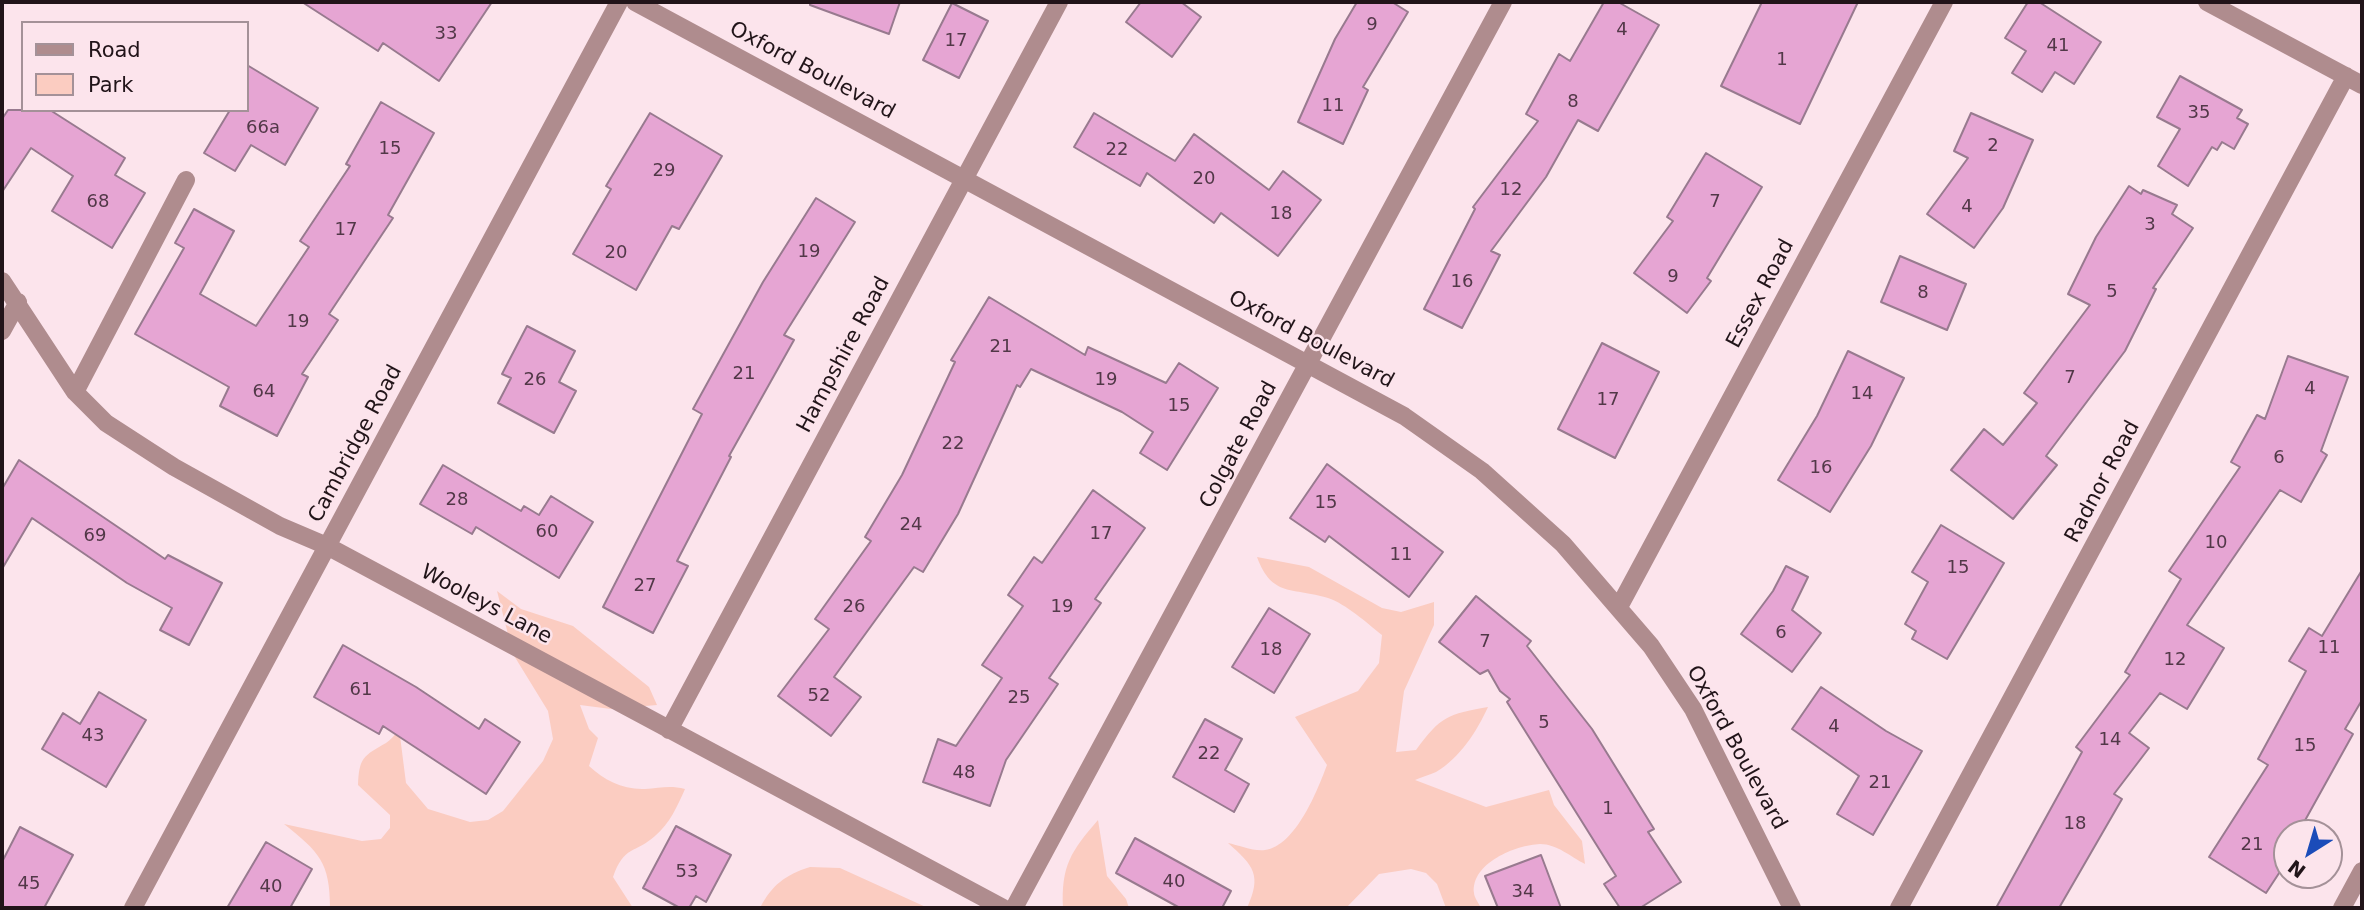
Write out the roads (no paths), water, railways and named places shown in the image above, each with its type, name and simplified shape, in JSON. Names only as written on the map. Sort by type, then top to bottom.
[{"type":"street","name":"Cambridge Road","points":[[133,908],[619,2]]},
{"type":"street","name":"Oxford Boulevard","points":[[635,2],[1404,416],[1482,471],[1563,544],[1651,646],[1693,709],[1792,908]]},
{"type":"street","name":"Hampshire Road","points":[[669,730],[1059,2]]},
{"type":"street","name":"Colgate Road","points":[[1014,908],[1503,2]]},
{"type":"street","name":"Essex Road","points":[[1619,607],[1944,2]]},
{"type":"street","points":[[2207,2],[2362,85]]},
{"type":"street","name":"Radnor Road","points":[[1899,908],[2346,76]]},
{"type":"street","points":[[75,392],[186,180]]},
{"type":"street","name":"Wooleys Lane","points":[[2,281],[75,392],[106,424],[138,447],[280,526],[327,547],[1003,908]]},
{"type":"street","points":[[2,331],[18,302]]},
{"type":"street","points":[[2342,908],[2362,871]]}]
